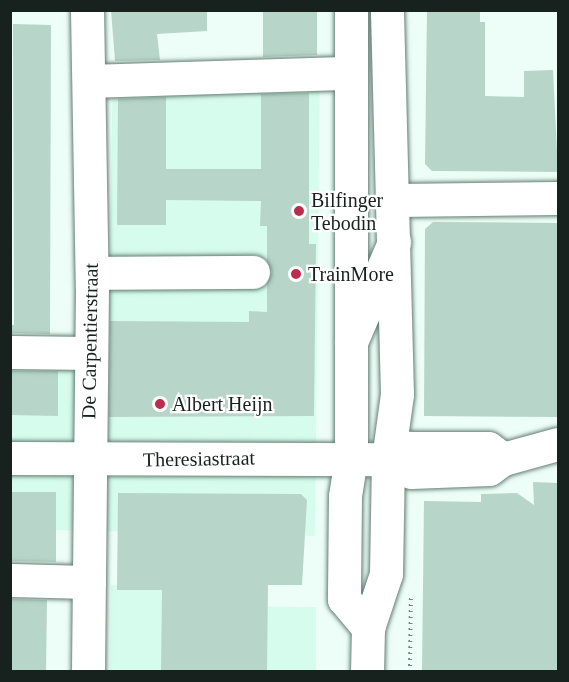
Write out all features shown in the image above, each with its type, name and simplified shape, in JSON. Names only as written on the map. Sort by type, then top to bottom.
[{"type":"street","name":"De Carpentierstraat","points":[[87,10],[92,281],[88,460],[88,672]]},
{"type":"street","points":[[351,10],[351,342],[365,450],[388,491],[386,574],[368,628],[367,672]]},
{"type":"street","points":[[368,628],[344,599],[345,496],[365,450],[397,394],[394,200],[387,10]]},
{"type":"street","points":[[89,81],[350,73]]},
{"type":"street","points":[[394,200],[558,198]]},
{"type":"street","points":[[351,342],[394,242]]},
{"type":"street","points":[[92,281],[253,272]]},
{"type":"street","points":[[10,352],[91,353]]},
{"type":"street","name":"Theresiastraat","points":[[10,458],[88,460],[411,448],[488,448],[502,459],[558,444]]},
{"type":"street","points":[[10,580],[89,582]]},
{"type":"shaded area","points":[[320,62],[315,536],[11,529],[11,368],[67,368],[103,315],[109,315],[113,65]]},
{"type":"shaded area","points":[[111,585],[209,588],[210,606],[316,607],[316,671],[110,672]]},
{"type":"building","points":[[111,10],[207,10],[207,31],[157,34],[160,60],[115,61]]},
{"type":"building","points":[[263,10],[317,10],[317,55],[263,57]]},
{"type":"building","points":[[427,10],[480,10],[480,22],[485,22],[485,96],[524,97],[524,71],[553,70],[558,172],[432,171],[425,164]]},
{"type":"building","points":[[13,24],[51,25],[50,334],[10,333],[10,325],[14,325]]},
{"type":"building","points":[[309,93],[309,244],[316,244],[314,416],[109,417],[110,321],[249,322],[249,311],[267,312],[267,284],[272,272],[267,261],[267,226],[260,226],[261,201],[166,200],[166,225],[117,225],[118,99],[166,97],[166,169],[261,169],[261,94]]},
{"type":"building","points":[[433,222],[558,223],[558,417],[424,416],[425,229]]},
{"type":"building","points":[[10,371],[58,371],[58,416],[10,415]]},
{"type":"building","points":[[533,482],[558,483],[558,672],[422,672],[424,501],[481,502],[481,494],[517,493],[534,505]]},
{"type":"building","points":[[10,492],[56,492],[56,562],[10,561]]},
{"type":"building","points":[[118,493],[301,494],[307,500],[302,585],[268,585],[267,672],[161,672],[162,590],[117,590]]},
{"type":"building","points":[[10,599],[47,600],[46,672],[10,672]]},
{"type":"place","name":"Bilfinger Tebodin","points":[[299,211]]},
{"type":"place","name":"TrainMore","points":[[296,274]]},
{"type":"place","name":"Albert Heijn","points":[[160,404]]}]
